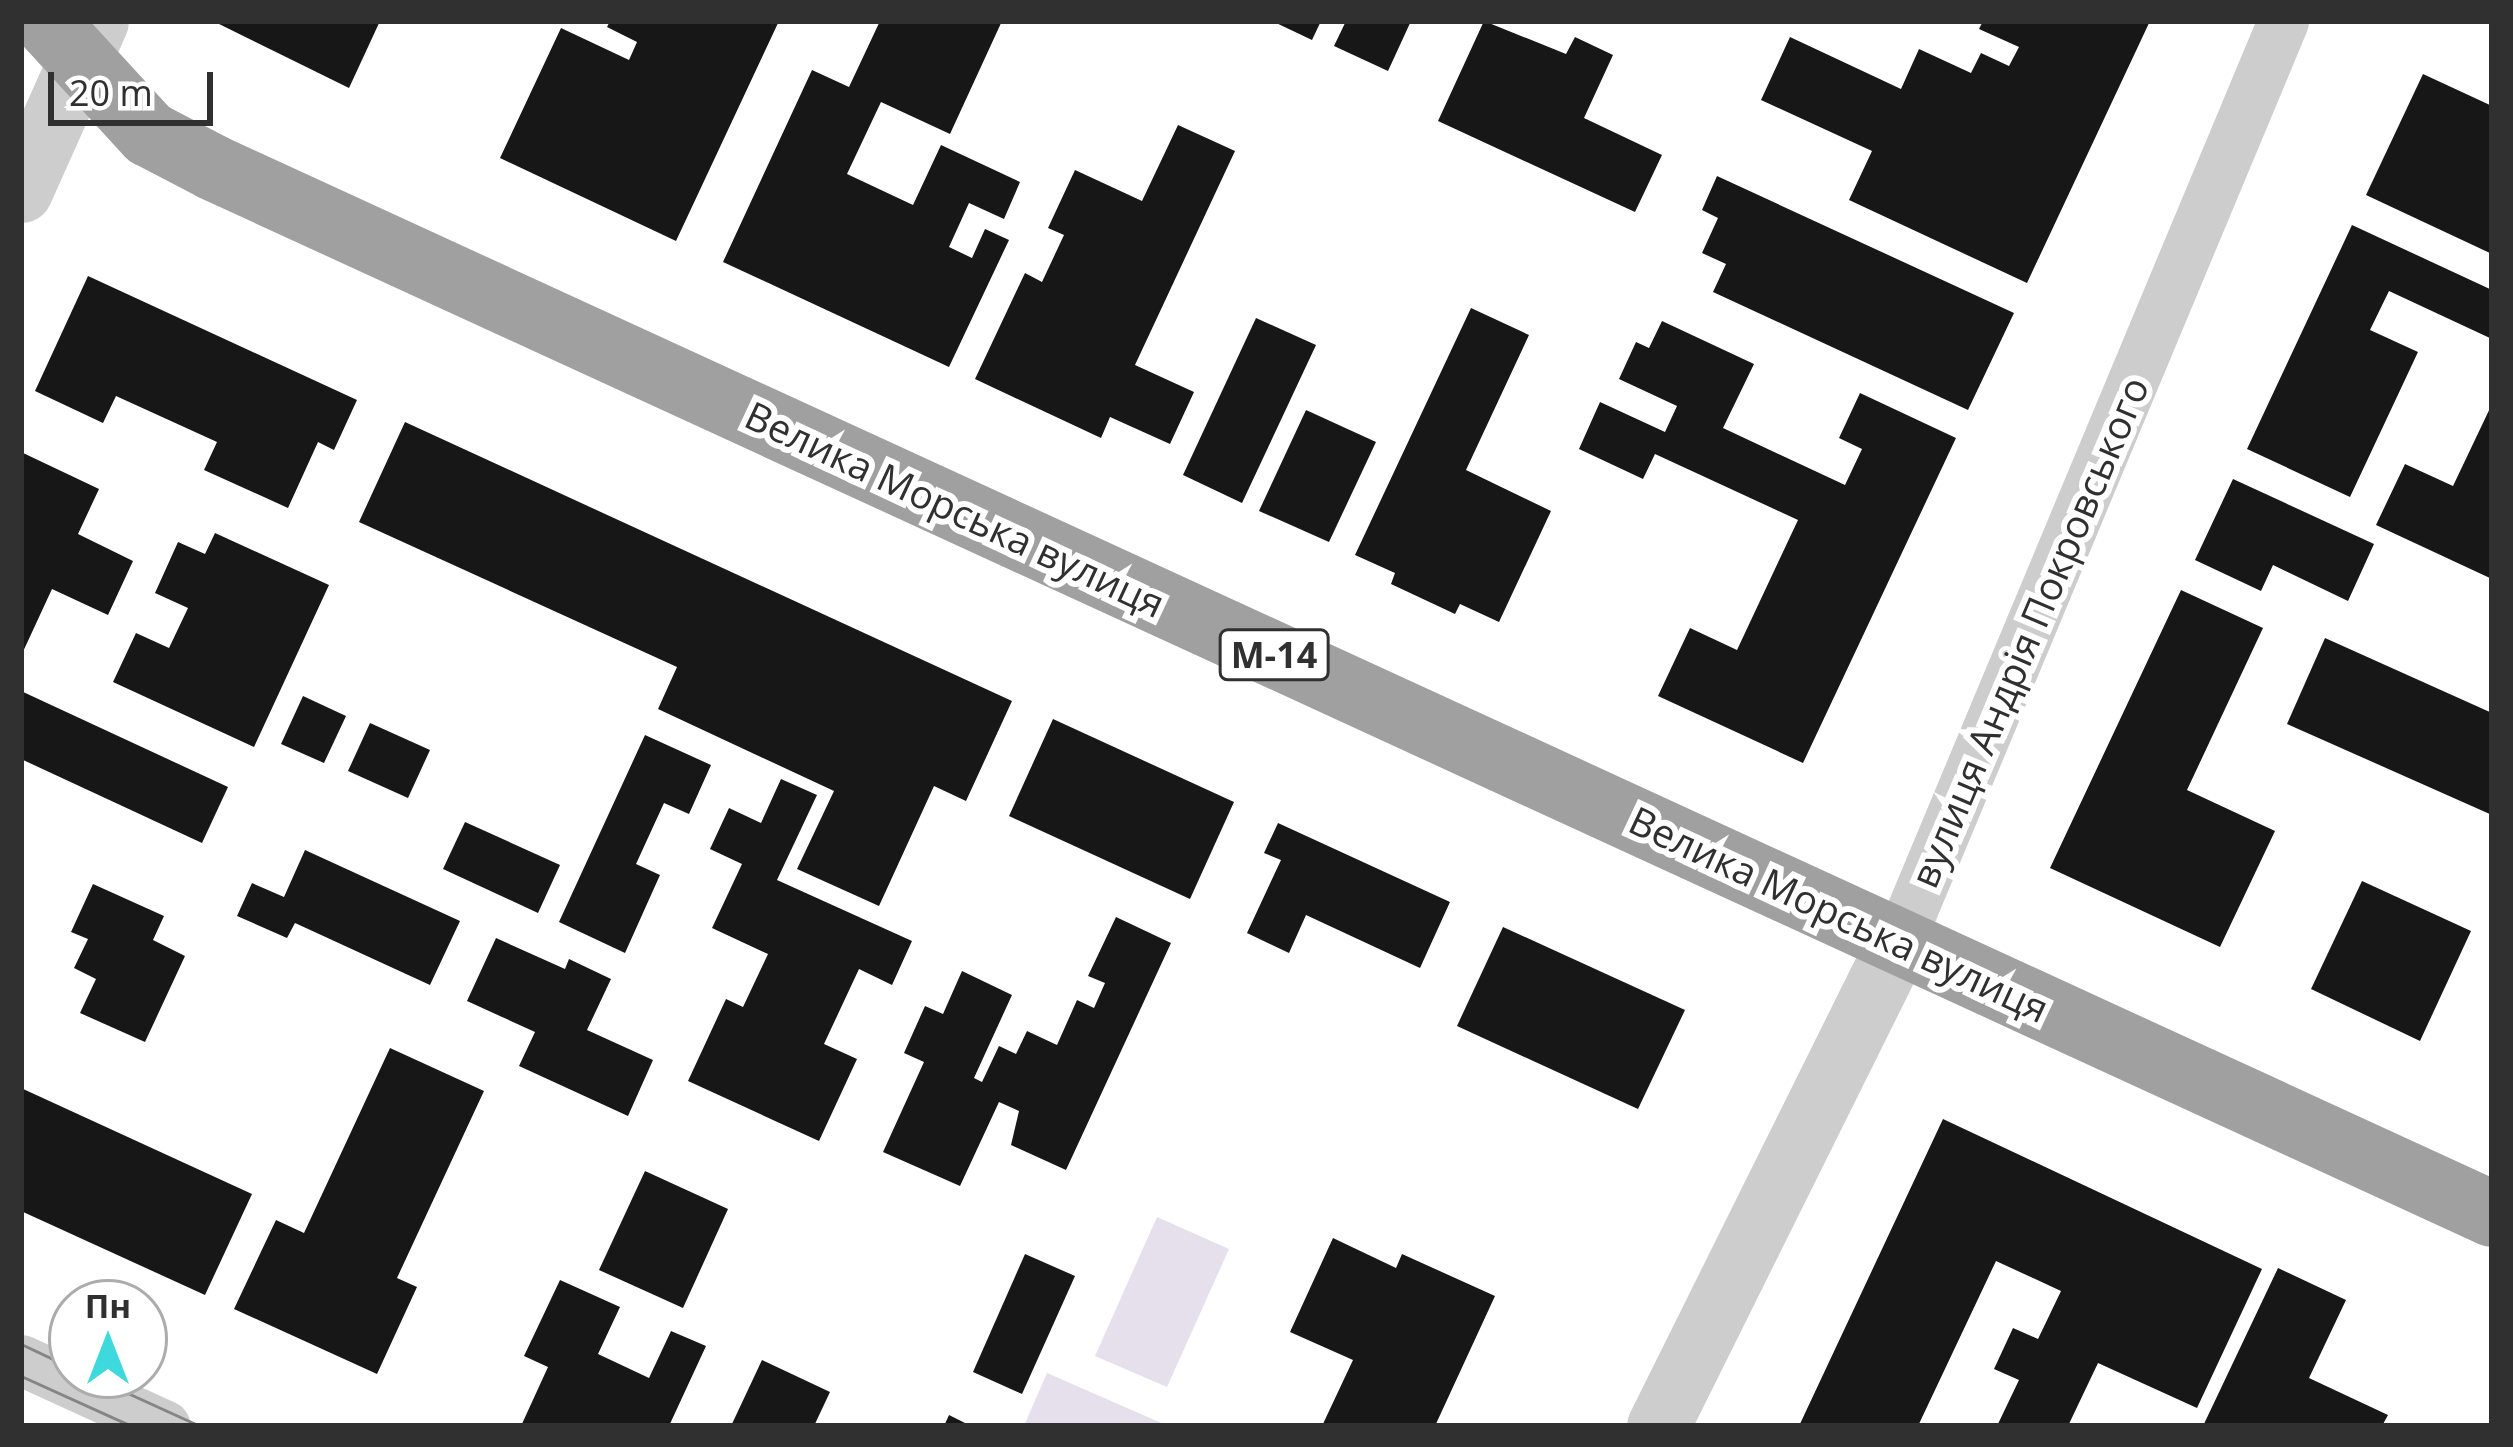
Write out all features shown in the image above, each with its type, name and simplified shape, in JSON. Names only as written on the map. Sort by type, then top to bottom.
[{"type":"highway","name":"Велика Морська вулиця","points":[[74,35],[149,134],[214,169],[2492,1214]]},
{"type":"street","name":"вулиця Андрія Покровського","points":[[1658,1426],[1899,941],[2283,21]]},
{"type":"street","points":[[21,190],[74,35]]},
{"type":"street","points":[[21,1360],[166,1426]]},
{"type":"shaded area","points":[[1157,1217],[1229,1249],[1167,1387],[1095,1356]]},
{"type":"shaded area","points":[[1047,1373],[1166,1425],[1024,1426]]},
{"type":"building","points":[[213,21],[380,21],[349,88]]},
{"type":"building","points":[[610,21],[779,21],[676,241],[500,158],[561,28],[629,60],[637,42],[607,27]]},
{"type":"building","points":[[880,21],[1002,21],[950,134],[881,102],[847,174],[913,205],[941,145],[1020,182],[1004,219],[969,203],[949,247],[972,258],[985,229],[1009,240],[949,367],[723,262],[812,70],[849,87]]},
{"type":"building","points":[[1272,21],[1321,21],[1312,40]]},
{"type":"building","points":[[1346,21],[1411,21],[1388,71],[1334,46]]},
{"type":"building","points":[[1484,21],[1566,54],[1575,37],[1613,55],[1584,118],[1662,155],[1635,212],[1438,121]]},
{"type":"building","points":[[1983,21],[2150,21],[2027,283],[1849,200],[1872,151],[1761,100],[1790,37],[1901,89],[1919,49],[1971,73],[1981,53],[2009,66],[2019,47],[1979,29]]},
{"type":"building","points":[[2423,74],[2492,106],[2492,254],[2366,195]]},
{"type":"building","points":[[1178,125],[1235,151],[1135,365],[1194,392],[1170,444],[1110,417],[1101,438],[975,379],[1025,273],[1042,282],[1064,235],[1048,228],[1075,170],[1142,201]]},
{"type":"building","points":[[1717,176],[2014,313],[1968,410],[1713,292],[1726,264],[1702,253],[1718,218],[1702,210]]},
{"type":"building","points":[[2352,225],[2492,290],[2492,339],[2389,291],[2370,330],[2418,352],[2350,497],[2247,449]]},
{"type":"building","points":[[88,276],[357,400],[334,450],[318,442],[288,508],[204,470],[217,442],[116,396],[103,423],[35,391]]},
{"type":"building","points":[[1471,308],[1529,335],[1466,470],[1551,511],[1499,622],[1460,604],[1455,614],[1391,584],[1395,573],[1355,555]]},
{"type":"building","points":[[1256,318],[1316,345],[1242,503],[1183,475]]},
{"type":"building","points":[[1662,321],[1754,364],[1723,428],[1845,485],[1862,449],[1839,438],[1860,393],[1956,438],[1803,763],[1658,696],[1690,628],[1737,650],[1798,520],[1655,454],[1643,479],[1579,449],[1600,402],[1665,432],[1677,406],[1619,379],[1636,342],[1649,348]]},
{"type":"building","points":[[2492,404],[2492,579],[2376,525],[2405,464],[2453,486]]},
{"type":"building","points":[[1306,410],[1376,442],[1329,542],[1259,511]]},
{"type":"building","points":[[405,422],[1012,701],[966,801],[934,786],[879,906],[797,869],[834,791],[658,709],[677,667],[359,522]]},
{"type":"building","points":[[21,452],[99,489],[78,534],[133,561],[108,615],[52,589],[21,656]]},
{"type":"building","points":[[2233,479],[2374,544],[2348,601],[2273,565],[2261,591],[2195,560]]},
{"type":"building","points":[[215,533],[329,585],[254,747],[113,682],[136,633],[169,648],[188,608],[155,593],[178,542],[205,554]]},
{"type":"building","points":[[2181,590],[2263,628],[2187,790],[2275,831],[2220,947],[2050,868]]},
{"type":"building","points":[[2325,638],[2492,713],[2492,815],[2287,724]]},
{"type":"building","points":[[21,691],[228,787],[202,843],[21,759]]},
{"type":"building","points":[[303,696],[346,716],[324,763],[281,744]]},
{"type":"building","points":[[1053,719],[1234,802],[1190,899],[1009,816]]},
{"type":"building","points":[[370,723],[430,750],[408,798],[348,771]]},
{"type":"building","points":[[645,735],[711,765],[689,814],[664,803],[636,864],[660,875],[625,953],[559,922]]},
{"type":"building","points":[[781,779],[817,795],[777,880],[912,941],[892,985],[859,969],[824,1044],[857,1059],[819,1141],[688,1081],[726,999],[743,1007],[768,954],[712,928],[742,864],[710,849],[729,808],[761,823]]},
{"type":"building","points":[[465,822],[560,865],[538,913],[443,869]]},
{"type":"building","points":[[1278,823],[1450,902],[1420,968],[1306,915],[1289,953],[1247,933],[1281,860],[1264,853]]},
{"type":"building","points":[[305,850],[460,921],[430,985],[295,923],[287,938],[237,916],[252,883],[284,897]]},
{"type":"building","points":[[2362,881],[2471,931],[2420,1041],[2311,989]]},
{"type":"building","points":[[93,884],[164,916],[153,940],[185,956],[145,1042],[80,1013],[96,979],[74,968],[88,939],[71,932]]},
{"type":"building","points":[[1116,917],[1171,943],[1066,1170],[1011,1145],[1019,1111],[999,1102],[960,1186],[883,1152],[924,1062],[904,1053],[925,1006],[943,1014],[962,971],[1012,995],[974,1078],[982,1082],[999,1046],[1016,1054],[1027,1031],[1057,1045],[1077,1000],[1094,1008],[1105,983],[1088,976]]},
{"type":"building","points":[[1503,927],[1685,1010],[1638,1109],[1457,1026]]},
{"type":"building","points":[[496,938],[565,969],[569,959],[611,979],[587,1030],[653,1060],[628,1116],[519,1066],[535,1032],[467,1001]]},
{"type":"building","points":[[390,1048],[484,1091],[397,1278],[417,1287],[377,1374],[234,1309],[276,1220],[304,1233]]},
{"type":"building","points":[[21,1088],[252,1194],[205,1295],[21,1211]]},
{"type":"building","points":[[1943,1119],[2262,1269],[2197,1408],[2098,1363],[2068,1426],[1997,1426],[2019,1380],[1994,1369],[2013,1328],[2038,1339],[2061,1291],[1996,1261],[1918,1426],[1799,1426]]},
{"type":"building","points":[[645,1171],[728,1209],[683,1308],[599,1270]]},
{"type":"building","points":[[1333,1238],[1396,1268],[1402,1254],[1495,1296],[1435,1426],[1322,1426],[1353,1360],[1290,1332]]},
{"type":"building","points":[[1025,1254],[1075,1276],[1022,1394],[973,1372]]},
{"type":"building","points":[[2278,1268],[2346,1300],[2309,1378],[2388,1415],[2382,1426],[2203,1426]]},
{"type":"building","points":[[560,1280],[620,1307],[598,1354],[649,1378],[671,1331],[706,1346],[669,1426],[521,1426],[548,1367],[524,1356]]},
{"type":"building","points":[[762,1360],[830,1392],[814,1426],[731,1426]]},
{"type":"building","points":[[949,1415],[971,1426],[944,1426]]},
{"type":"tram line","points":[[21,1344],[48,1357]]},
{"type":"tram line","points":[[21,1376],[131,1426]]},
{"type":"tram line","points":[[141,1399],[200,1426]]}]
